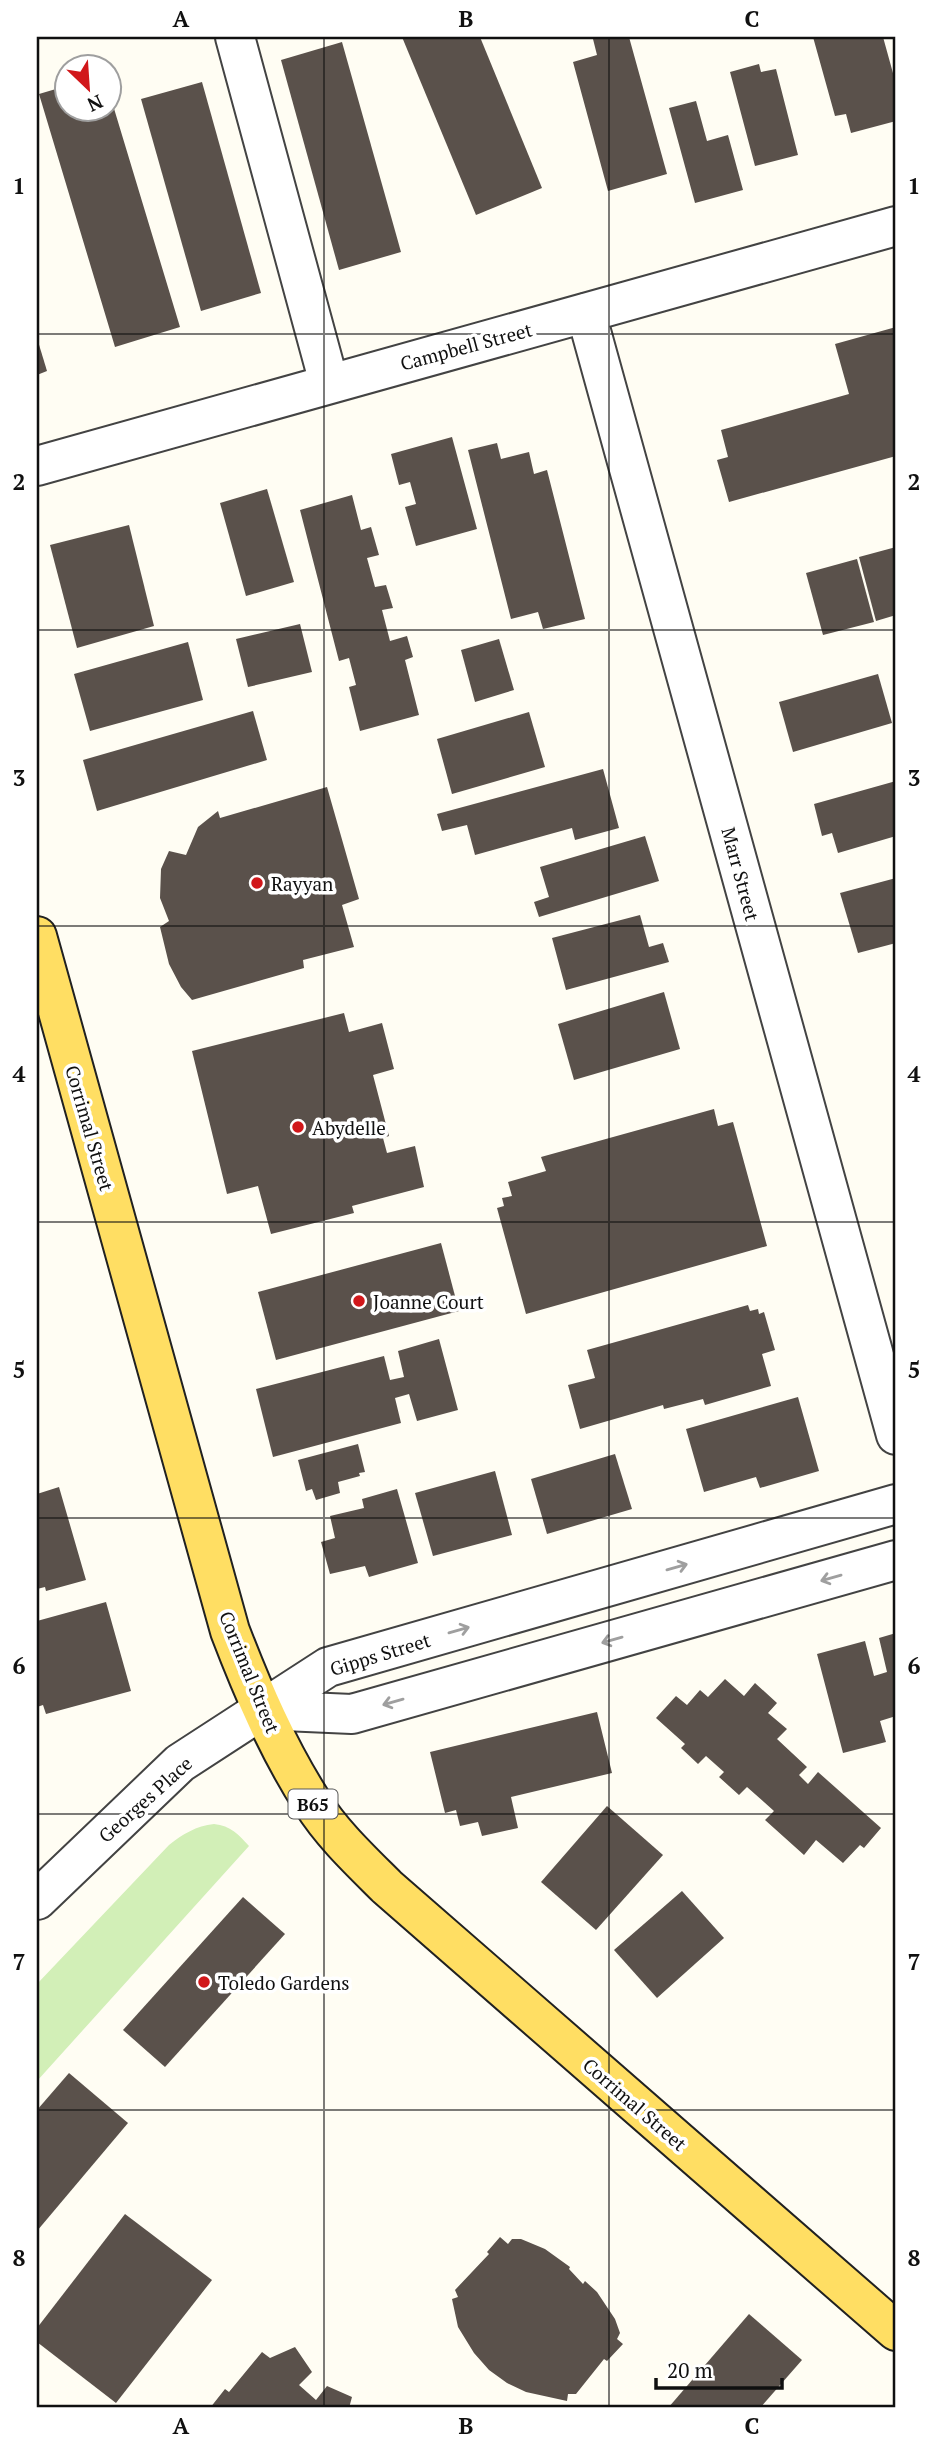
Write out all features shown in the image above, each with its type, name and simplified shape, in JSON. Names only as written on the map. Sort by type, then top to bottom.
[{"type":"main road","name":"Corrimal Street","points":[[37,936],[230,1632],[261,1710],[313,1804],[347,1847],[387,1887],[896,2331]]},
{"type":"street","points":[[235,37],[329,383]]},
{"type":"street","name":"Campbell Street","points":[[37,466],[896,226]]},
{"type":"street","name":"Marr Street","points":[[586,313],[896,1435]]},
{"type":"street","name":"Gipps Street","points":[[261,1710],[328,1667],[896,1504]]},
{"type":"street","points":[[261,1710],[352,1714],[896,1560]]},
{"type":"street","name":"Georges Place","points":[[37,1900],[180,1763],[261,1710]]},
{"type":"green space","points":[[214,1824],[234,1831],[249,1846],[37,2081],[37,1984],[169,1845],[190,1831]]},
{"type":"building","points":[[402,37],[480,37],[542,188],[476,215]]},
{"type":"building","points":[[629,37],[667,174],[608,191],[573,62],[597,55],[593,39]]},
{"type":"building","points":[[813,37],[883,37],[896,84],[896,121],[851,133],[846,114],[835,116]]},
{"type":"building","points":[[342,42],[401,252],[339,270],[281,60]]},
{"type":"building","points":[[759,64],[761,72],[776,69],[798,155],[755,166],[730,72]]},
{"type":"building","points":[[202,82],[261,293],[201,311],[141,99]]},
{"type":"building","points":[[52,90],[52,122],[118,122],[180,327],[115,347],[39,94]]},
{"type":"building","points":[[696,101],[707,141],[728,135],[743,190],[695,203],[669,108]]},
{"type":"building","points":[[896,327],[896,456],[729,502],[717,460],[728,457],[721,430],[849,394],[835,344]]},
{"type":"building","points":[[37,338],[47,371],[37,375]]},
{"type":"building","points":[[452,437],[477,529],[416,546],[405,507],[416,504],[410,482],[399,485],[391,454]]},
{"type":"building","points":[[497,443],[501,459],[529,452],[534,474],[547,470],[585,619],[543,629],[538,612],[511,619],[468,450]]},
{"type":"building","points":[[267,489],[294,582],[246,596],[220,503]]},
{"type":"building","points":[[352,495],[361,530],[371,527],[379,555],[367,558],[375,587],[386,585],[393,608],[382,610],[390,641],[407,636],[413,657],[405,660],[419,715],[360,731],[349,687],[356,685],[349,658],[339,661],[300,510]]},
{"type":"building","points":[[129,525],[154,626],[77,648],[50,545]]},
{"type":"building","points":[[896,547],[896,615],[876,621],[859,557]]},
{"type":"building","points":[[857,559],[874,622],[823,635],[806,573]]},
{"type":"building","points":[[300,624],[312,672],[248,687],[236,639]]},
{"type":"building","points":[[499,639],[514,690],[475,702],[461,650]]},
{"type":"building","points":[[188,642],[203,700],[90,731],[74,674]]},
{"type":"building","points":[[878,674],[892,723],[793,752],[779,702]]},
{"type":"building","points":[[253,711],[267,760],[97,811],[83,760]]},
{"type":"building","points":[[529,712],[545,767],[452,794],[437,739]]},
{"type":"building","points":[[603,769],[619,828],[575,840],[572,828],[475,855],[467,825],[442,831],[437,814]]},
{"type":"building","points":[[896,781],[896,836],[838,853],[832,833],[822,836],[814,804]]},
{"type":"building","name":"Rayyan","points":[[327,787],[359,899],[342,905],[354,947],[303,960],[304,968],[192,1000],[181,987],[169,964],[160,927],[169,921],[160,898],[161,869],[169,851],[186,855],[198,827],[218,811],[220,818]]},
{"type":"building","points":[[645,836],[659,881],[539,917],[534,902],[549,897],[540,867]]},
{"type":"building","points":[[896,878],[896,943],[858,953],[840,893]]},
{"type":"building","points":[[640,915],[649,947],[663,943],[669,962],[566,990],[552,938]]},
{"type":"building","points":[[664,992],[680,1049],[574,1080],[558,1024]]},
{"type":"building","name":"Abydelle","points":[[344,1013],[349,1032],[382,1023],[394,1069],[373,1075],[389,1136],[383,1138],[387,1153],[415,1146],[424,1187],[352,1206],[354,1213],[271,1234],[258,1186],[227,1194],[192,1051]]},
{"type":"building","points":[[714,1109],[718,1126],[733,1122],[767,1246],[526,1314],[497,1208],[504,1206],[502,1198],[512,1196],[508,1182],[546,1171],[541,1157]]},
{"type":"building","name":"Joanne Court","points":[[441,1243],[459,1311],[276,1360],[258,1292]]},
{"type":"building","points":[[748,1305],[750,1311],[758,1309],[759,1314],[764,1312],[775,1350],[762,1354],[771,1386],[705,1405],[703,1399],[664,1409],[663,1405],[580,1429],[568,1385],[595,1378],[587,1350]]},
{"type":"building","points":[[439,1339],[458,1410],[417,1421],[409,1394],[395,1398],[401,1423],[273,1457],[256,1389],[384,1356],[390,1380],[404,1377],[398,1351]]},
{"type":"building","points":[[798,1397],[819,1471],[760,1488],[756,1477],[704,1492],[686,1429]]},
{"type":"building","points":[[358,1444],[365,1472],[338,1482],[340,1493],[316,1500],[312,1489],[306,1491],[298,1460]]},
{"type":"building","points":[[615,1454],[632,1509],[547,1534],[531,1479]]},
{"type":"building","points":[[495,1471],[512,1535],[433,1556],[415,1493]]},
{"type":"building","points":[[59,1487],[86,1580],[46,1591],[45,1587],[37,1589],[37,1494]]},
{"type":"building","points":[[397,1489],[418,1563],[369,1577],[365,1566],[330,1574],[321,1542],[335,1538],[330,1516],[364,1508],[362,1499]]},
{"type":"building","points":[[106,1602],[131,1691],[46,1714],[43,1705],[37,1707],[37,1621]]},
{"type":"building","points":[[896,1633],[896,1716],[880,1721],[886,1742],[843,1753],[817,1654],[865,1641],[874,1676],[887,1672],[879,1638]]},
{"type":"building","points":[[725,1679],[744,1696],[755,1683],[777,1703],[768,1713],[787,1729],[777,1739],[807,1767],[799,1775],[808,1784],[818,1772],[881,1828],[864,1848],[860,1845],[843,1863],[816,1840],[804,1855],[765,1820],[774,1811],[747,1787],[739,1795],[719,1777],[724,1772],[706,1756],[698,1764],[681,1748],[685,1744],[656,1718],[676,1696],[687,1705],[700,1690],[708,1697]]},
{"type":"building","points":[[597,1712],[612,1773],[511,1797],[518,1828],[482,1836],[478,1822],[460,1826],[456,1810],[445,1813],[430,1752]]},
{"type":"building","points":[[607,1806],[663,1855],[596,1930],[541,1882]]},
{"type":"building","points":[[682,1891],[724,1938],[657,1998],[614,1950]]},
{"type":"building","name":"Toledo Gardens","points":[[243,1897],[285,1934],[165,2067],[123,2030]]},
{"type":"building","points":[[69,2073],[128,2123],[37,2231],[37,2110]]},
{"type":"building","points":[[125,2214],[212,2280],[116,2403],[37,2342],[37,2328]]},
{"type":"building","points":[[500,2237],[508,2244],[512,2239],[521,2239],[545,2249],[570,2267],[583,2284],[585,2281],[597,2292],[615,2319],[620,2333],[617,2339],[623,2344],[607,2361],[604,2359],[576,2394],[568,2394],[567,2401],[526,2392],[507,2383],[489,2370],[474,2353],[458,2327],[452,2299],[458,2297],[455,2290],[489,2254],[487,2252]]},
{"type":"building","points":[[749,2314],[802,2360],[760,2408],[668,2408]]},
{"type":"building","points":[[295,2347],[312,2372],[299,2385],[316,2400],[327,2386],[352,2397],[349,2408],[210,2408],[225,2389],[229,2392],[262,2352],[270,2358]]},
{"type":"place","name":"Rayyan","points":[[257,883]]},
{"type":"place","name":"Abydelle","points":[[298,1127]]},
{"type":"place","name":"Joanne Court","points":[[359,1301]]},
{"type":"place","name":"Toledo Gardens","points":[[204,1982]]}]
